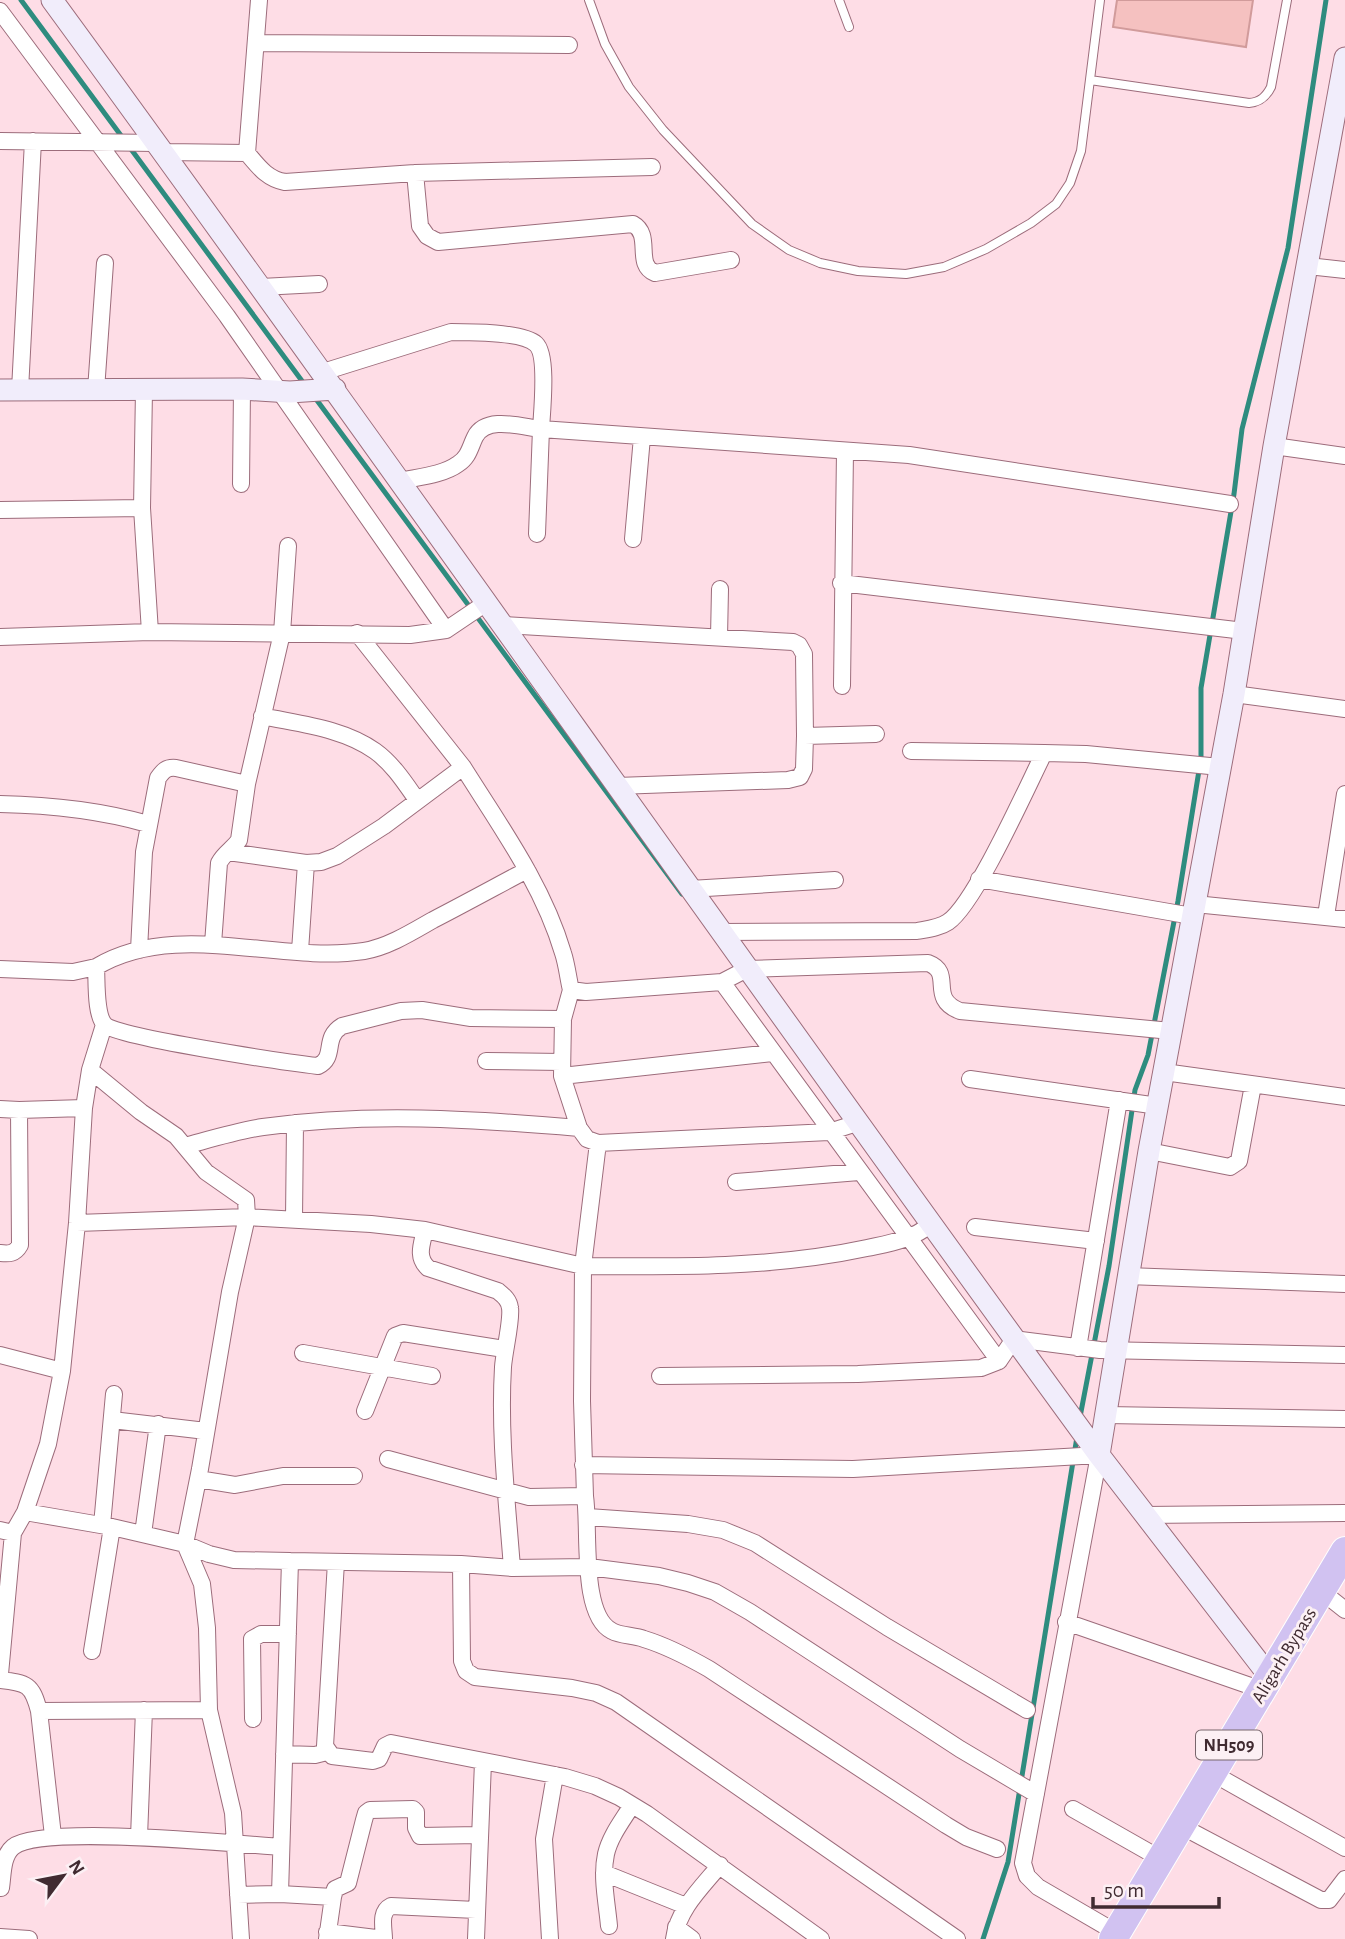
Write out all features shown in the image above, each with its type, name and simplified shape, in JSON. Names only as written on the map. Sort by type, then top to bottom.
[{"type":"highway","name":"Aligarh Bypass","points":[[1115,1936],[1345,1551]]},
{"type":"street","points":[[52,0],[400,481],[482,606],[502,625],[721,932],[733,977],[772,1053],[859,1172],[920,1232]]},
{"type":"street","points":[[259,0],[247,153],[264,173],[275,181],[415,173],[652,167]]},
{"type":"street","points":[[0,11],[294,391],[453,625]]},
{"type":"street","points":[[256,43],[569,45]]},
{"type":"street","points":[[1115,1936],[1038,1887],[1027,1876],[1023,1863],[1026,1788],[1066,1622],[1080,1457],[1106,1415],[1095,1349],[1096,1241],[1139,1103],[1164,1072],[1159,1029],[1185,911],[1207,765],[1234,694],[1238,631],[1340,109],[1345,58]]},
{"type":"street","points":[[0,141],[122,141],[160,147],[247,153]]},
{"type":"street","points":[[33,141],[10,390],[294,391],[329,381],[451,332],[527,338],[537,344],[542,357],[537,534]]},
{"type":"street","points":[[415,173],[420,226],[427,236],[438,242],[633,224],[643,236],[645,264],[649,270],[655,272],[731,260]]},
{"type":"street","points":[[96,390],[105,263]]},
{"type":"street","points":[[1308,266],[1345,270]]},
{"type":"street","points":[[261,287],[319,284]]},
{"type":"street","points":[[241,484],[242,389]]},
{"type":"street","points":[[144,390],[142,508],[150,632]]},
{"type":"street","points":[[400,481],[458,465],[468,455],[482,427],[492,424],[909,456],[1230,504]]},
{"type":"street","points":[[633,539],[642,437]]},
{"type":"street","points":[[1274,446],[1345,456]]},
{"type":"street","points":[[842,686],[841,583],[845,451]]},
{"type":"street","points":[[0,510],[142,508]]},
{"type":"street","points":[[212,944],[219,863],[239,840],[247,784],[282,634],[288,546]]},
{"type":"street","points":[[841,583],[1238,631]]},
{"type":"street","points":[[719,637],[720,589]]},
{"type":"street","points":[[0,637],[150,632],[410,635],[453,625],[482,606]]},
{"type":"street","points":[[502,625],[719,637],[793,642],[799,645],[804,654],[805,736],[804,769],[800,777],[789,780],[617,786]]},
{"type":"street","points":[[358,633],[463,767],[527,870],[547,911],[564,954],[571,990],[563,1019],[562,1069],[579,1128],[587,1139],[598,1143],[829,1132],[856,1123]]},
{"type":"street","points":[[1234,694],[1345,709]]},
{"type":"street","points":[[262,716],[328,730],[375,751],[396,770],[417,800]]},
{"type":"street","points":[[805,736],[876,734]]},
{"type":"street","points":[[911,751],[1086,754],[1207,765]]},
{"type":"street","points":[[721,932],[918,931],[948,922],[958,913],[979,879],[1044,753]]},
{"type":"street","points":[[228,852],[306,863],[321,862],[337,856],[384,826],[463,767]]},
{"type":"street","points":[[139,950],[141,888],[148,824],[162,771],[169,768],[247,784]]},
{"type":"street","points":[[1326,916],[1345,794]]},
{"type":"street","points":[[0,804],[70,808],[111,814],[148,824]]},
{"type":"street","points":[[300,951],[306,863]]},
{"type":"street","points":[[0,969],[73,972],[96,967],[111,958],[139,950],[212,944],[333,954],[368,950],[405,935],[527,870]]},
{"type":"street","points":[[979,879],[1185,911],[1345,919]]},
{"type":"street","points":[[690,889],[835,880]]},
{"type":"street","points":[[571,990],[586,992],[733,977],[928,963],[936,966],[941,975],[942,996],[948,1007],[960,1011],[1159,1029]]},
{"type":"street","points":[[96,967],[99,1017],[111,1031],[318,1066],[325,1063],[328,1057],[330,1038],[334,1031],[342,1026],[401,1012],[422,1010],[471,1018],[563,1019]]},
{"type":"street","points":[[733,977],[856,1123],[920,1232],[1007,1350],[1080,1457],[1144,1515],[1266,1684]]},
{"type":"street","points":[[0,1674],[7,1532],[25,1512],[48,1444],[62,1371],[77,1223],[84,1108],[90,1070],[104,1025]]},
{"type":"street","points":[[486,1061],[562,1069],[772,1053]]},
{"type":"street","points":[[90,1070],[141,1112],[169,1130],[206,1172],[246,1200],[247,1217],[223,1329],[185,1544],[202,1584],[207,1628],[209,1710],[233,1813],[241,1939]]},
{"type":"street","points":[[1164,1072],[1345,1097]]},
{"type":"street","points":[[970,1079],[1139,1103]]},
{"type":"street","points":[[1149,1151],[1230,1167],[1236,1165],[1239,1161],[1253,1084]]},
{"type":"street","points":[[1095,1349],[1127,1276],[1149,1151],[1139,1103]]},
{"type":"street","points":[[0,1109],[84,1108]]},
{"type":"street","points":[[0,1253],[10,1254],[17,1251],[20,1245],[19,1110]]},
{"type":"street","points":[[185,1146],[260,1127],[345,1118],[409,1117],[579,1128]]},
{"type":"street","points":[[295,1123],[295,1219]]},
{"type":"street","points":[[598,1143],[583,1266],[583,1465],[589,1567],[594,1608],[600,1622],[613,1632],[642,1638],[675,1650],[709,1669],[946,1825],[966,1837],[997,1849]]},
{"type":"street","points":[[736,1182],[859,1172]]},
{"type":"street","points":[[77,1223],[247,1217],[425,1230],[583,1266],[683,1267],[769,1262],[842,1253],[920,1232]]},
{"type":"street","points":[[975,1227],[1096,1241]]},
{"type":"street","points":[[425,1230],[420,1256],[422,1263],[428,1268],[498,1291],[506,1297],[511,1309],[504,1349],[502,1388],[512,1568]]},
{"type":"street","points":[[1127,1276],[1345,1284]]},
{"type":"street","points":[[365,1411],[390,1342],[395,1336],[403,1333],[504,1349]]},
{"type":"street","points":[[660,1376],[858,1374],[981,1368],[1007,1350],[1095,1349],[1345,1355]]},
{"type":"street","points":[[303,1353],[432,1376]]},
{"type":"street","points":[[0,1355],[62,1371]]},
{"type":"street","points":[[92,1651],[107,1526],[114,1394]]},
{"type":"street","points":[[1106,1415],[1345,1419]]},
{"type":"street","points":[[112,1420],[206,1431]]},
{"type":"street","points":[[143,1534],[159,1424]]},
{"type":"street","points":[[583,1465],[853,1469],[1080,1457]]},
{"type":"street","points":[[388,1459],[529,1497],[585,1496]]},
{"type":"street","points":[[198,1479],[235,1485],[283,1476],[354,1476]]},
{"type":"street","points":[[25,1512],[143,1534],[234,1560],[461,1564],[512,1568],[589,1567],[659,1576],[715,1592],[750,1612],[960,1749],[1026,1788]]},
{"type":"street","points":[[1144,1515],[1345,1513]]},
{"type":"street","points":[[588,1517],[688,1524],[723,1530],[755,1543],[887,1627],[1027,1710]]},
{"type":"street","points":[[280,1894],[290,1561]]},
{"type":"street","points":[[336,1562],[325,1746],[332,1756],[373,1761],[379,1759],[385,1746],[391,1742],[555,1775],[595,1786],[632,1805],[821,1939]]},
{"type":"street","points":[[461,1564],[462,1661],[466,1671],[475,1677],[596,1693],[616,1702],[957,1939]]},
{"type":"street","points":[[1321,1591],[1345,1610]]},
{"type":"street","points":[[1066,1622],[1266,1684]]},
{"type":"street","points":[[253,1719],[252,1639],[261,1634],[288,1634]]},
{"type":"street","points":[[0,1680],[21,1682],[30,1687],[35,1695],[53,1836]]},
{"type":"street","points":[[139,1837],[144,1710]]},
{"type":"street","points":[[39,1711],[209,1710]]},
{"type":"street","points":[[285,1754],[315,1755],[327,1752]]},
{"type":"street","points":[[476,1939],[483,1762]]},
{"type":"street","points":[[1212,1773],[1345,1848]]},
{"type":"street","points":[[550,1939],[544,1839],[555,1775]]},
{"type":"street","points":[[609,1926],[604,1873],[606,1853],[632,1805]]},
{"type":"street","points":[[476,1910],[391,1906],[386,1908],[383,1914],[384,1939],[327,1935],[335,1889],[348,1883],[364,1820],[370,1810],[413,1809],[416,1812],[416,1828],[420,1836],[479,1835]]},
{"type":"street","points":[[1073,1809],[1161,1859]]},
{"type":"street","points":[[1181,1826],[1321,1900],[1329,1900],[1345,1879]]},
{"type":"street","points":[[1,1888],[5,1858],[12,1848],[20,1843],[53,1836],[139,1837],[281,1847]]},
{"type":"street","points":[[692,1939],[675,1933],[686,1906],[720,1865]]},
{"type":"street","points":[[604,1873],[686,1906]]},
{"type":"street","points":[[238,1895],[333,1897]]},
{"type":"street","points":[[0,1937],[29,1939]]},
{"type":"lane","points":[[589,0],[605,44],[629,87],[663,130],[752,224],[789,250],[820,263],[858,271],[906,274],[944,267],[986,249],[1031,223],[1056,204],[1070,183],[1082,151],[1100,0]]},
{"type":"lane","points":[[839,0],[849,27]]},
{"type":"lane","points":[[1090,80],[1257,102],[1271,87],[1287,0]]},
{"type":"building","points":[[1117,0],[1253,0],[1246,47],[1113,27]]},
{"type":"waterway","points":[[21,0],[305,385]]},
{"type":"waterway","points":[[1080,1417],[1109,1266],[1135,1090],[1148,1055],[1178,901],[1201,758],[1201,688],[1234,494],[1242,429],[1288,248],[1326,0]]},
{"type":"waterway","points":[[313,395],[682,894]]},
{"type":"waterway","points":[[983,1939],[1008,1862],[1077,1437]]}]
